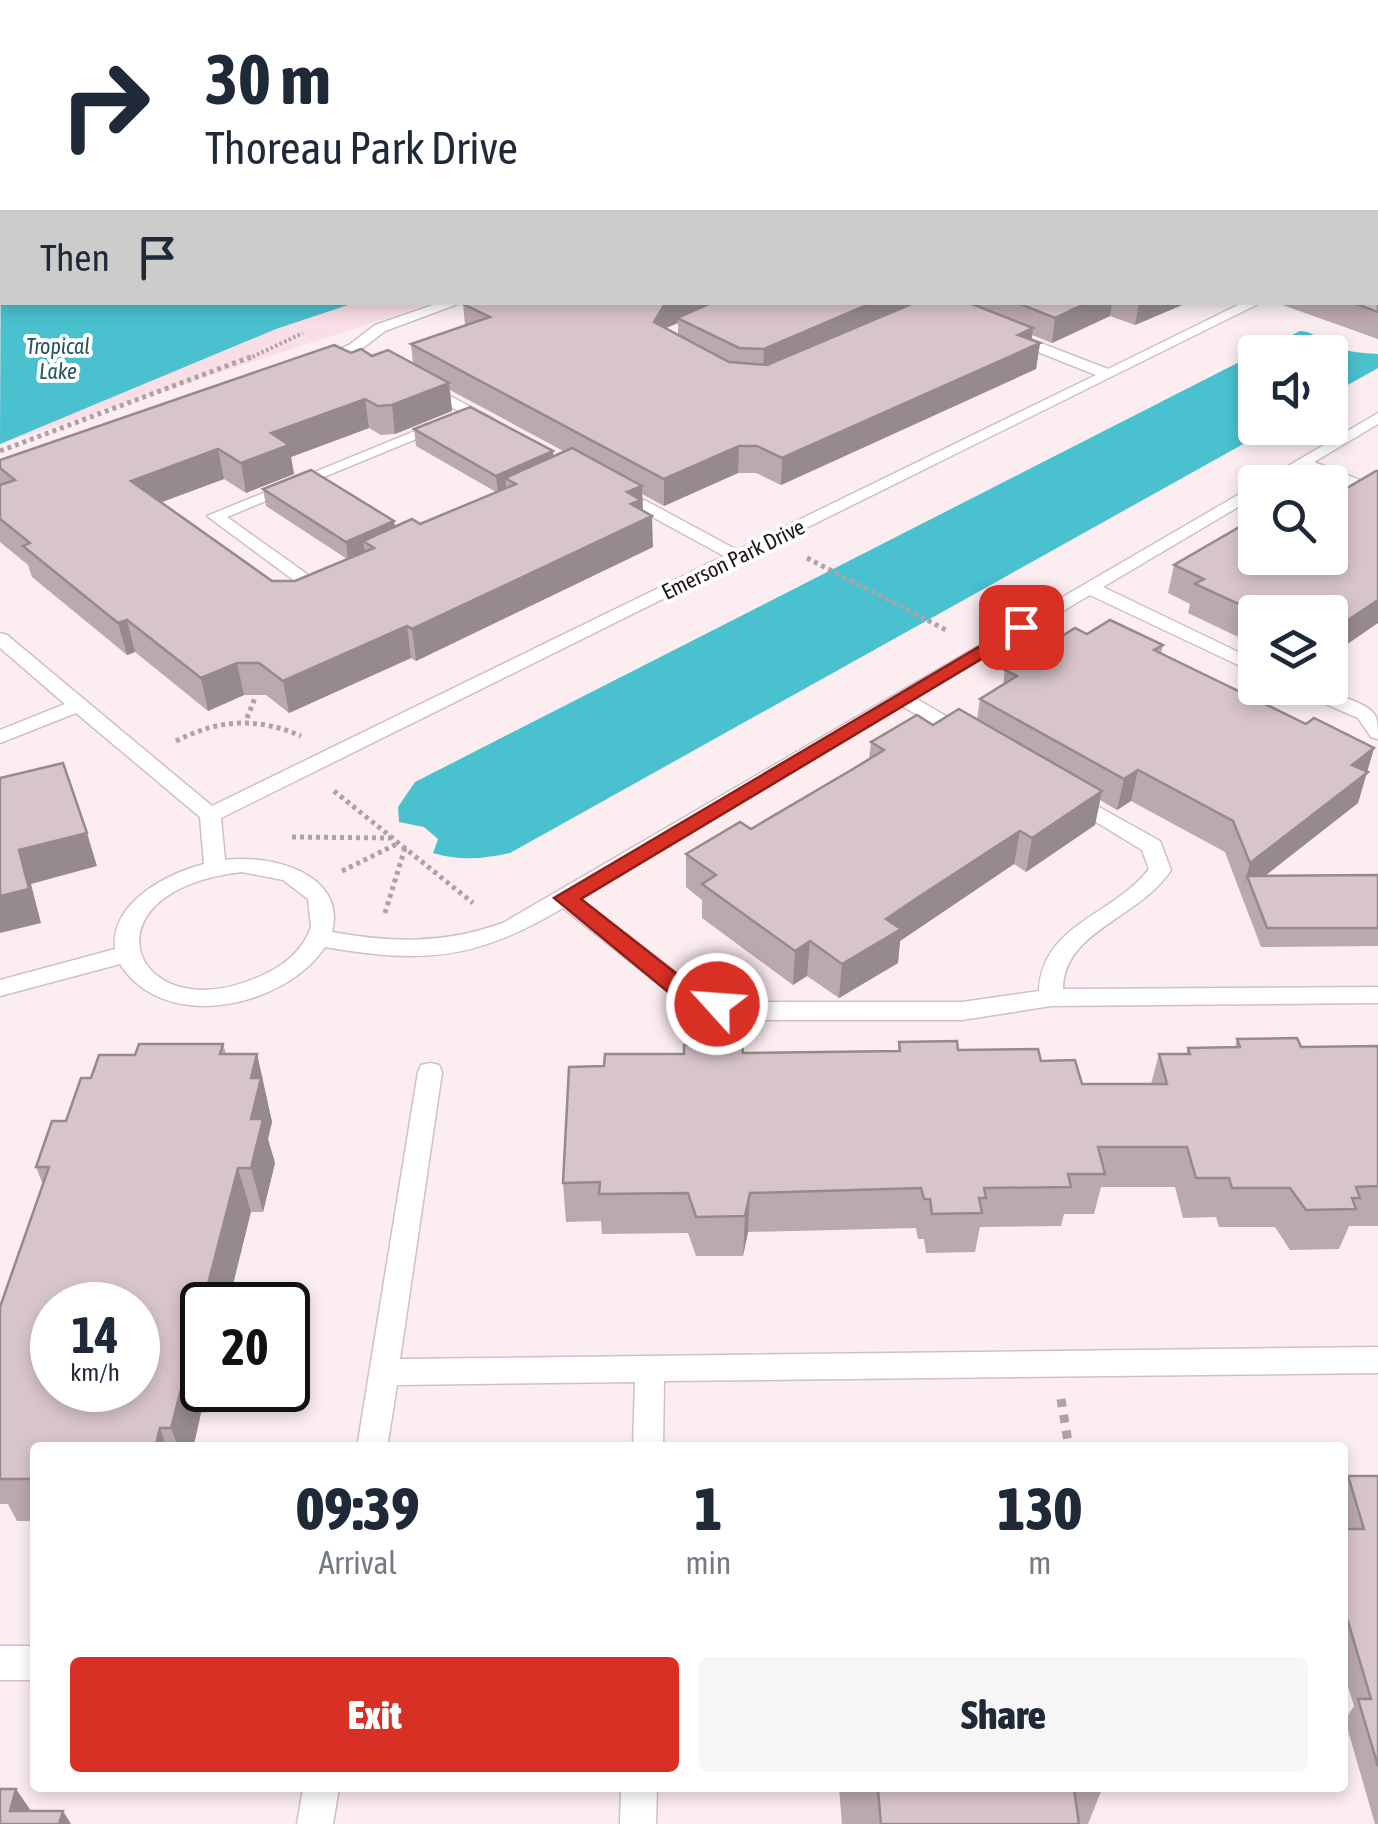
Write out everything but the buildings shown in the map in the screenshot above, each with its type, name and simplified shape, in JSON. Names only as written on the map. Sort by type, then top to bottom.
[{"type":"lane","points":[[298,368],[354,348],[380,328],[448,305]]},
{"type":"lane","name":"Emerson Park Drive","points":[[210,815],[1250,305]]},
{"type":"lane","points":[[989,328],[1110,375]]},
{"type":"lane","points":[[354,348],[371,358]]},
{"type":"lane","points":[[405,376],[506,431]]},
{"type":"lane","points":[[348,570],[313,586],[215,516],[473,413]]},
{"type":"lane","points":[[1299,465],[1378,418]]},
{"type":"lane","points":[[1303,463],[1378,493]]},
{"type":"lane","points":[[606,486],[738,557]]},
{"type":"lane","points":[[320,938],[386,950],[442,951],[493,936],[565,898],[1238,500]]},
{"type":"lane","points":[[1088,588],[1238,658]]},
{"type":"lane","points":[[3,644],[210,815],[215,868]]},
{"type":"lane","points":[[901,698],[982,745]]},
{"type":"lane","points":[[1348,703],[1372,710],[1378,733]]},
{"type":"lane","points":[[0,737],[79,705]]},
{"type":"lane","points":[[1046,783],[1143,839],[1157,854],[1160,870],[1060,951],[1049,980],[1051,998]]},
{"type":"lane","points":[[215,868],[268,868],[310,886],[321,901],[324,919],[320,938],[286,973],[260,986],[202,997],[152,984],[135,970],[126,954],[133,918],[147,901],[189,876],[215,868]]},
{"type":"lane","points":[[565,898],[688,995],[755,1011],[834,1014],[962,1010],[1051,998],[1378,995]]},
{"type":"lane","points":[[0,988],[126,954]]},
{"type":"lane","points":[[373,1442],[430,1072]]},
{"type":"lane","points":[[383,1372],[1378,1360]]},
{"type":"lane","points":[[648,1442],[650,1369]]},
{"type":"lane","points":[[0,1663],[30,1663]]},
{"type":"lane","points":[[315,1824],[320,1792]]},
{"type":"lane","points":[[638,1792],[638,1824]]},
{"type":"path","points":[[0,451],[224,370],[307,331]]},
{"type":"path","points":[[800,554],[948,631]]},
{"type":"path","points":[[247,718],[255,698]]},
{"type":"path","points":[[144,760],[192,732],[247,718],[298,734],[331,756]]},
{"type":"path","points":[[306,769],[474,903]]},
{"type":"path","points":[[284,837],[398,843]]},
{"type":"path","points":[[342,871],[398,843]]},
{"type":"path","points":[[382,923],[398,843]]},
{"type":"shaded area","name":"Tropical Lake","points":[[0,305],[427,305],[0,444]]},
{"type":"water","name":"Tropical Lake","points":[[1,305],[348,305],[276,329],[0,444]]},
{"type":"water","points":[[1348,351],[1378,354],[1378,368],[1348,385]]},
{"type":"water","points":[[1238,363],[1238,445],[1242,445],[510,853],[472,858],[433,853],[438,839],[424,827],[399,822],[398,807],[415,782]]},
{"type":"route","points":[[717,1004],[688,995],[565,898],[1021,627]]}]
